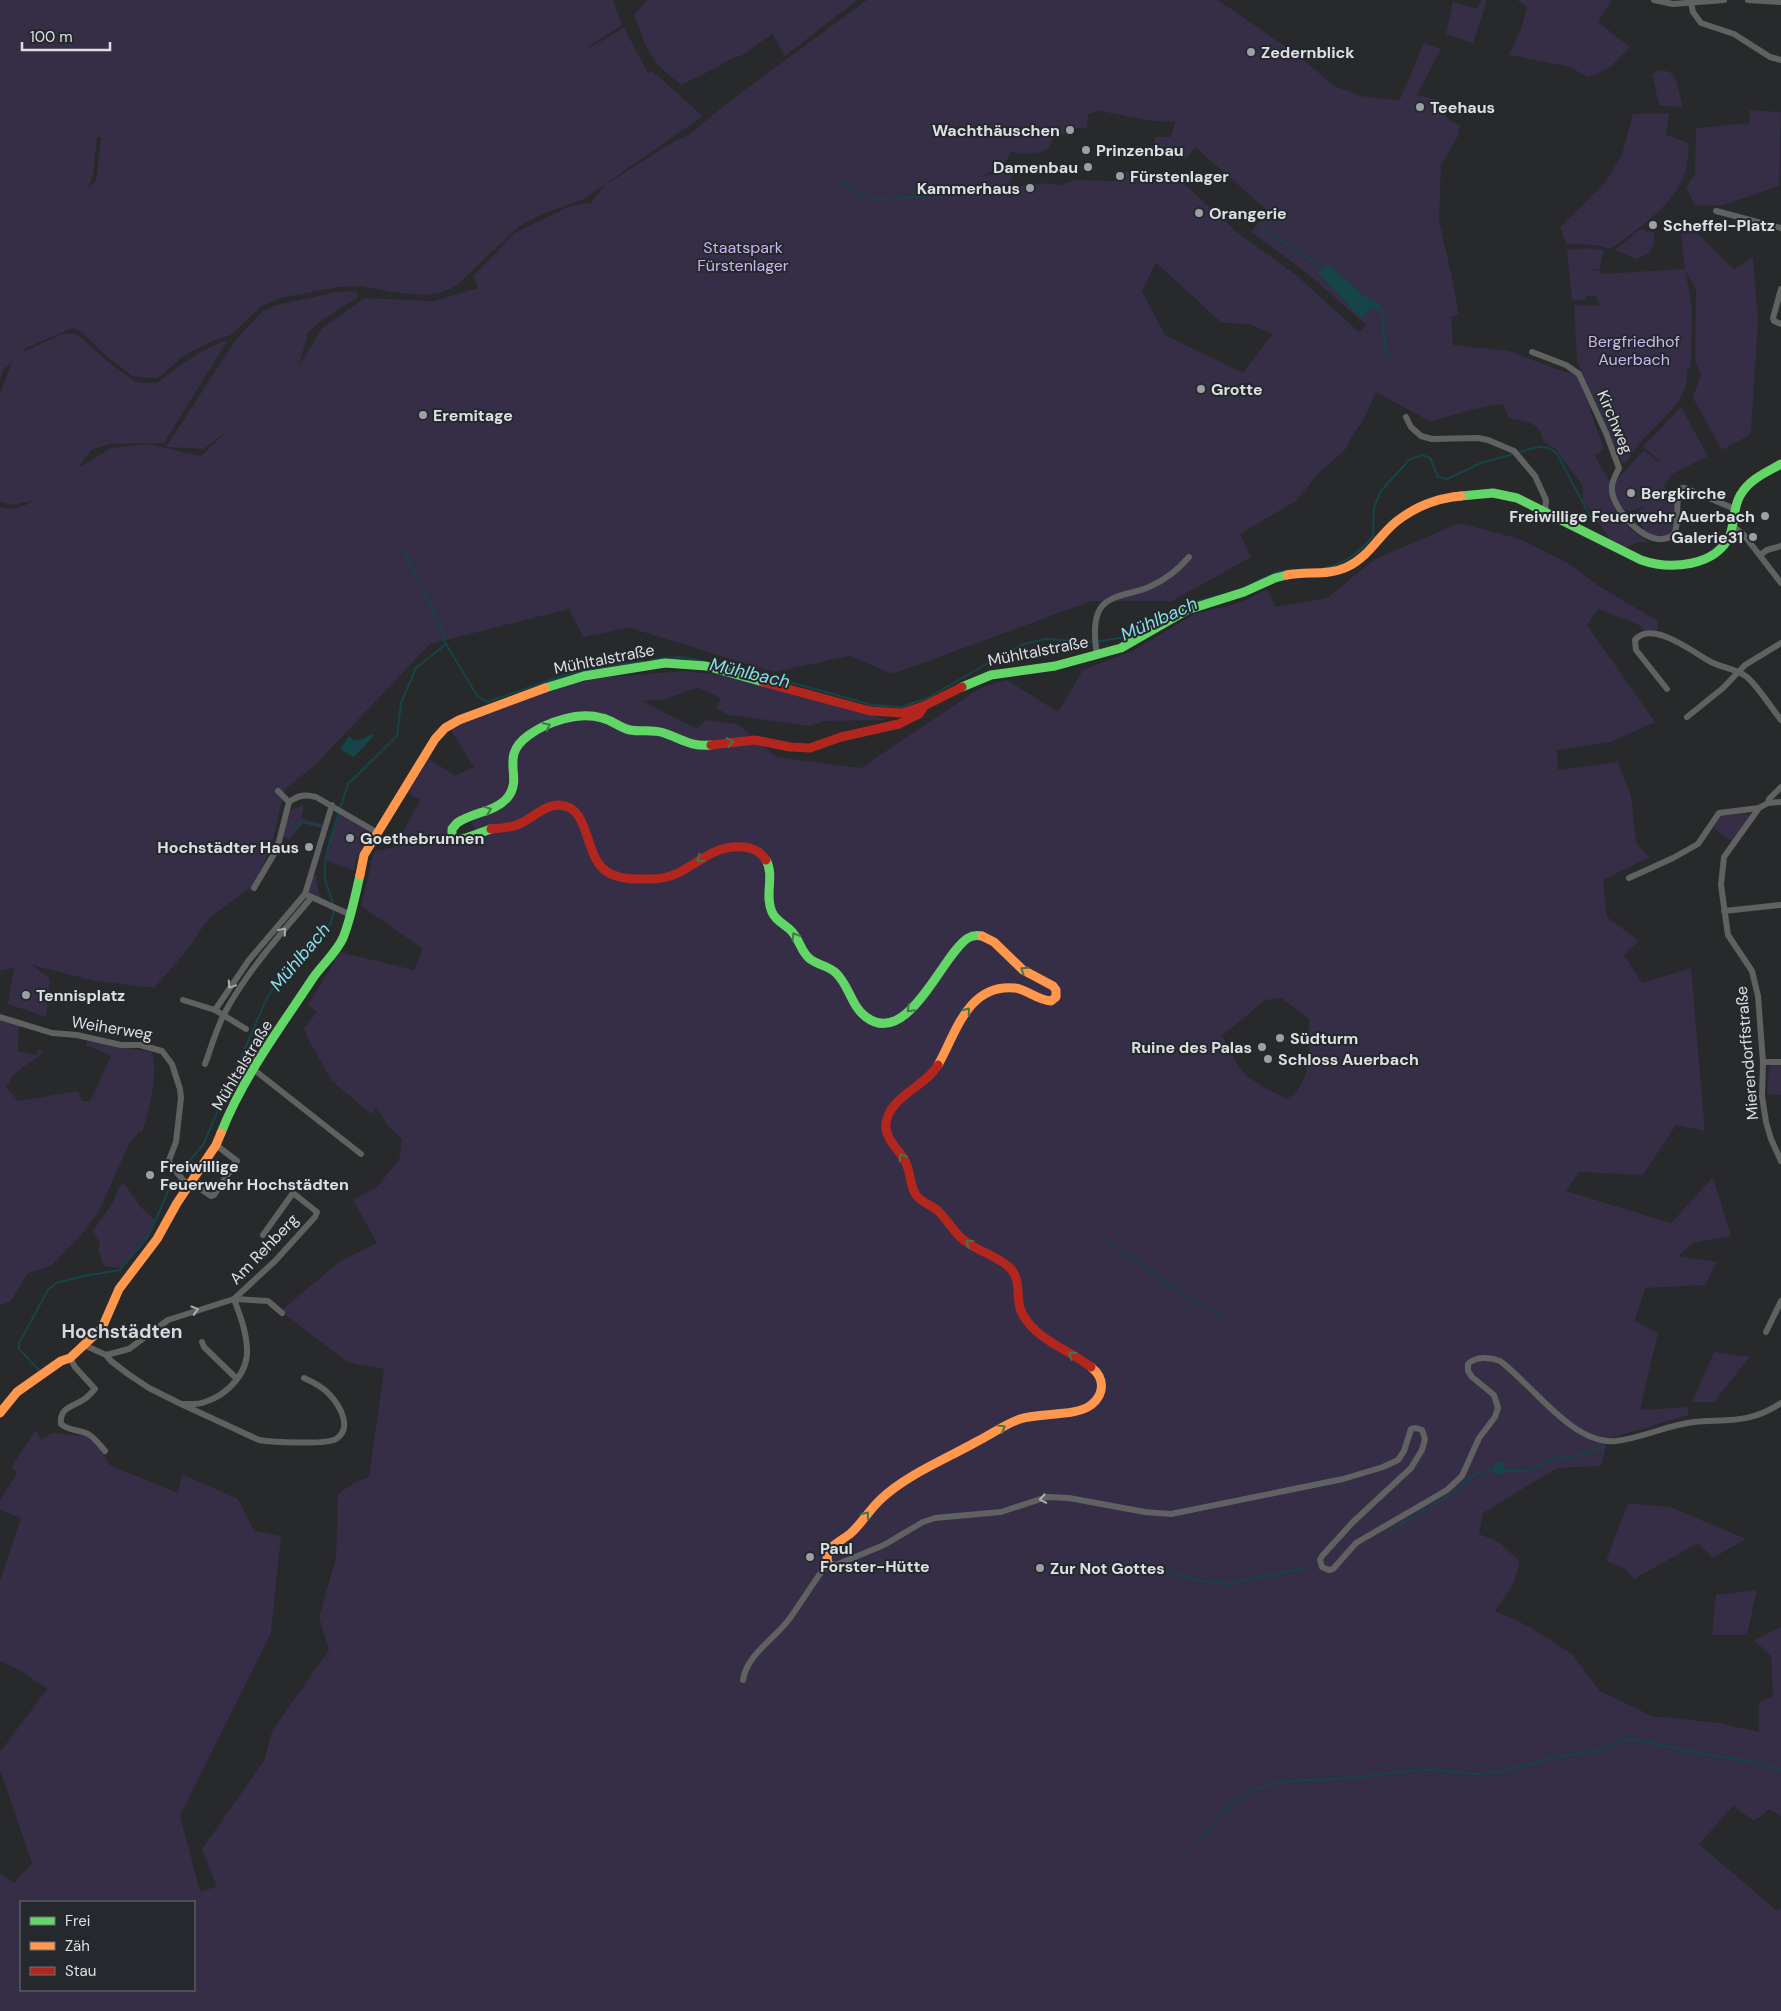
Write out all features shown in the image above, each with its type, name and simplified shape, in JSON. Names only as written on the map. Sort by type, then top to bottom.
[{"type":"street","points":[[1654,0],[1665,4],[1724,0]]},
{"type":"street","points":[[1748,0],[1781,2]]},
{"type":"street","points":[[1692,3],[1693,12],[1701,22],[1734,34],[1770,57],[1781,60]]},
{"type":"street","points":[[1716,211],[1781,228]]},
{"type":"street","points":[[1781,289],[1772,318],[1774,322],[1781,324]]},
{"type":"street","name":"Kirchweg","points":[[1532,352],[1566,365],[1579,374],[1606,433],[1619,468],[1613,480],[1613,498],[1617,506],[1641,533],[1662,540],[1674,534],[1677,524],[1678,500],[1682,488],[1735,509]]},
{"type":"street","points":[[1406,416],[1411,427],[1421,436],[1432,439],[1478,438],[1488,440],[1517,453],[1535,476],[1546,500],[1545,512]]},
{"type":"street","points":[[1781,464],[1747,486],[1740,495],[1735,509],[1733,526],[1744,536],[1781,583]]},
{"type":"street","name":"Mühltalstraße","points":[[0,1412],[17,1392],[61,1361],[70,1358],[102,1328],[119,1289],[157,1239],[173,1210],[216,1145],[233,1102],[253,1069],[315,976],[342,940],[351,914],[361,862],[378,833],[435,739],[445,728],[459,720],[528,693],[584,676],[665,663],[690,664],[721,670],[878,712],[902,713],[924,706],[972,682],[991,675],[1037,669],[1096,651],[1121,648],[1187,610],[1244,592],[1275,578],[1293,574],[1335,572],[1348,568],[1361,559],[1397,521],[1424,505],[1446,497],[1493,493],[1517,498],[1637,558],[1660,565],[1689,564],[1711,556],[1724,544],[1733,526]]},
{"type":"street","points":[[1760,555],[1767,550],[1781,546]]},
{"type":"street","points":[[1096,651],[1098,613],[1104,604],[1156,584],[1178,570],[1189,557]]},
{"type":"street","points":[[1667,689],[1636,650],[1635,640],[1642,634],[1664,635],[1713,663],[1739,672],[1750,681],[1781,720]]},
{"type":"street","points":[[1687,717],[1744,666],[1781,644]]},
{"type":"street","points":[[828,1563],[826,1557],[828,1550],[852,1532],[882,1498],[905,1481],[1010,1424],[1030,1416],[1086,1408],[1093,1404],[1102,1393],[1103,1382],[1098,1372],[1034,1330],[1023,1317],[1019,1305],[1017,1280],[1010,1268],[962,1239],[938,1210],[922,1200],[915,1192],[909,1167],[889,1136],[886,1124],[891,1109],[932,1074],[940,1063],[957,1024],[968,1009],[980,998],[993,991],[1013,988],[1026,991],[1043,1001],[1054,1000],[1057,993],[1051,984],[1025,972],[989,938],[975,935],[962,942],[939,975],[905,1014],[890,1023],[872,1022],[863,1016],[857,1008],[836,972],[808,958],[794,934],[787,926],[774,918],[767,896],[770,867],[764,856],[755,850],[737,847],[716,850],[671,877],[626,881],[614,878],[603,871],[596,861],[579,818],[574,812],[563,806],[546,808],[516,826],[485,830],[464,839],[455,839],[452,833],[453,827],[458,822],[489,810],[506,800],[511,792],[513,758],[517,748],[536,731],[562,720],[581,716],[598,717],[630,730],[665,733],[689,745],[696,746],[753,740],[798,748],[818,746],[844,736],[874,731],[898,724],[919,714],[924,706]]},
{"type":"street","points":[[1768,804],[1769,799],[1781,787]]},
{"type":"street","points":[[278,791],[289,802]]},
{"type":"street","points":[[254,888],[277,849],[289,802],[297,797],[305,794],[316,797],[338,808],[378,833]]},
{"type":"street","points":[[1629,878],[1674,858],[1694,846],[1702,840],[1719,814],[1759,808],[1781,802]]},
{"type":"street","points":[[205,1064],[223,1016],[241,985],[308,896],[338,808]]},
{"type":"street","name":"Mierendorffstraße","points":[[1759,808],[1724,857],[1721,885],[1728,935],[1752,971],[1758,996],[1766,1122],[1781,1161]]},
{"type":"street","points":[[308,896],[351,914]]},
{"type":"street","points":[[215,1010],[249,960],[308,896]]},
{"type":"street","points":[[1724,911],[1781,906]]},
{"type":"street","points":[[249,960],[256,965]]},
{"type":"street","points":[[183,1000],[215,1010],[246,1029]]},
{"type":"street","name":"Weiherweg","points":[[0,1017],[52,1033],[162,1051],[172,1064],[181,1098],[176,1142],[169,1160],[170,1164],[183,1180],[211,1196],[214,1195],[236,1161],[216,1145]]},
{"type":"street","points":[[1763,1062],[1781,1062]]},
{"type":"street","points":[[253,1069],[361,1154]]},
{"type":"street","points":[[1774,1145],[1781,1143]]},
{"type":"street","name":"Am Rehberg","points":[[234,1299],[275,1261],[317,1212],[293,1193],[262,1235]]},
{"type":"street","points":[[106,1355],[129,1349],[168,1320],[187,1312],[234,1299],[268,1301],[282,1313]]},
{"type":"street","points":[[181,1404],[205,1402],[220,1396],[237,1379],[246,1362],[248,1350],[242,1321],[234,1299]]},
{"type":"street","points":[[1766,1332],[1781,1302]]},
{"type":"street","points":[[202,1342],[204,1347],[237,1379]]},
{"type":"street","points":[[84,1345],[106,1355],[111,1361],[148,1388],[205,1416],[270,1442],[328,1441],[338,1437],[344,1427],[342,1414],[330,1394],[304,1378]]},
{"type":"street","points":[[70,1358],[75,1367],[95,1389],[84,1400],[64,1410],[61,1414],[61,1424],[70,1430],[88,1434],[105,1451]]},
{"type":"street","points":[[828,1563],[836,1565],[866,1553],[884,1545],[912,1527],[935,1518],[1001,1512],[1047,1498],[1091,1501],[1159,1514],[1182,1513],[1223,1502],[1343,1479],[1383,1467],[1398,1460],[1404,1451],[1409,1432],[1413,1428],[1419,1428],[1425,1434],[1425,1443],[1412,1468],[1352,1522],[1327,1550],[1320,1560],[1324,1569],[1332,1569],[1350,1548],[1448,1490],[1462,1476],[1479,1438],[1498,1412],[1498,1402],[1494,1395],[1472,1377],[1468,1371],[1468,1364],[1476,1359],[1490,1358],[1500,1360],[1570,1424],[1590,1436],[1608,1441],[1624,1439],[1682,1424],[1752,1418],[1767,1412],[1781,1403]]},
{"type":"street","points":[[205,1402],[205,1416]]},
{"type":"street","points":[[744,1680],[748,1664],[790,1619],[815,1579],[828,1563]]},
{"type":"green space","name":"Staatspark Fürstenlager","points":[[0,0],[613,0],[622,25],[588,47],[624,28],[648,73],[652,71],[703,116],[584,199],[540,215],[517,228],[456,286],[440,293],[424,295],[390,292],[361,286],[339,287],[280,298],[260,307],[231,335],[212,341],[185,355],[158,378],[132,376],[104,354],[80,331],[72,328],[26,348],[21,353],[62,334],[77,334],[107,361],[136,382],[157,383],[200,353],[228,340],[164,443],[110,444],[91,450],[78,468],[111,448],[147,444],[201,456],[227,431],[204,449],[166,447],[237,338],[263,311],[277,305],[336,292],[356,291],[358,297],[319,322],[308,333],[299,366],[322,328],[365,298],[434,301],[478,288],[473,276],[515,233],[570,206],[591,203],[605,185],[675,141],[689,135],[727,103],[867,0],[1218,0],[1299,56],[1334,86],[1361,96],[1400,99],[1424,43],[1441,49],[1417,95],[1443,101],[1447,118],[1460,126],[1458,136],[1441,165],[1439,220],[1459,314],[1443,319],[1451,317],[1453,345],[1509,351],[1565,372],[1576,373],[1592,408],[1590,410],[1604,449],[1595,456],[1610,482],[1617,512],[1631,530],[1649,542],[1638,542],[1625,548],[1614,545],[1583,501],[1583,486],[1555,449],[1543,442],[1536,426],[1509,418],[1503,404],[1469,410],[1431,422],[1376,392],[1363,421],[1353,434],[1345,450],[1318,474],[1296,501],[1240,534],[1251,557],[1172,601],[1091,601],[893,674],[849,656],[774,672],[630,628],[583,637],[569,609],[430,644],[315,765],[285,789],[271,847],[254,885],[209,918],[185,953],[154,988],[95,981],[32,965],[50,979],[46,1017],[8,1004],[14,968],[0,971],[0,507],[18,508],[34,500],[14,505],[0,502],[0,393],[12,362],[4,369],[0,380]],"holes":[[[1100,111],[1152,121],[1175,122],[1171,137],[1155,137],[1154,148],[1164,157],[1187,158],[1195,147],[1268,211],[1251,232],[1307,273],[1366,325],[1359,332],[1296,275],[1238,233],[1188,187],[1173,176],[1115,171],[1115,181],[1075,180],[1060,185],[1047,183],[1009,188],[1009,182],[1012,180],[1010,172],[983,176],[1003,164],[1011,152],[1033,154],[1044,151],[1051,144],[1054,129],[1056,128],[1060,134],[1066,135],[1067,128],[1087,128],[1088,114]],[[97,137],[101,137],[96,181],[88,188],[93,175]],[[1156,263],[1222,323],[1250,324],[1272,334],[1243,373],[1165,335],[1142,291]]]},
{"type":"green space","points":[[647,0],[857,0],[785,56],[772,34],[741,56],[732,58],[681,85],[658,65],[647,49],[634,15]]},
{"type":"green space","points":[[1481,0],[1487,0],[1473,43],[1446,34],[1453,2],[1478,9]]},
{"type":"green space","points":[[1517,0],[1612,0],[1598,22],[1630,47],[1610,67],[1590,77],[1570,67],[1509,55],[1521,29],[1527,7]]},
{"type":"green space","points":[[1660,70],[1670,72],[1676,79],[1683,108],[1659,105],[1652,74]]},
{"type":"green space","points":[[1750,110],[1781,112],[1779,186],[1724,205],[1695,206],[1686,187],[1695,174],[1696,128],[1749,123]]},
{"type":"green space","points":[[1669,113],[1666,135],[1689,143],[1685,174],[1669,200],[1651,218],[1610,249],[1598,245],[1566,244],[1560,227],[1605,183],[1622,154],[1633,114]]},
{"type":"green space","points":[[1641,229],[1654,233],[1654,243],[1649,253],[1636,259],[1615,250]]},
{"type":"green space","name":"Bergfriedhof Auerbach","points":[[1697,233],[1734,269],[1753,257],[1758,321],[1751,432],[1748,436],[1722,450],[1693,398],[1701,374],[1695,361],[1696,289],[1685,270],[1692,307],[1691,368],[1687,369],[1684,391],[1665,418],[1641,442],[1625,464],[1622,462],[1577,361],[1574,305],[1599,306],[1599,301],[1597,296],[1586,296],[1586,300],[1573,301],[1567,250],[1584,248],[1604,250],[1600,269],[1583,270],[1600,270],[1600,274],[1685,269],[1681,234]]},
{"type":"green space","points":[[1681,407],[1708,456],[1672,474],[1664,486],[1671,502],[1675,504],[1673,529],[1672,533],[1668,536],[1655,536],[1644,533],[1638,512],[1647,505],[1631,511],[1622,508],[1616,498],[1615,482],[1644,450],[1657,463],[1660,461],[1643,447]]},
{"type":"green space","points":[[1459,523],[1520,539],[1566,562],[1602,588],[1658,621],[1657,630],[1644,631],[1639,625],[1598,609],[1587,625],[1655,722],[1610,742],[1557,750],[1558,770],[1618,762],[1631,796],[1636,842],[1649,857],[1603,880],[1607,917],[1639,941],[1624,955],[1642,983],[1691,968],[1705,1131],[1676,1125],[1643,1175],[1579,1172],[1566,1191],[1671,1223],[1713,1177],[1731,1236],[1693,1243],[1678,1256],[1717,1262],[1705,1285],[1645,1288],[1635,1321],[1658,1333],[1640,1410],[1689,1407],[1688,1415],[1608,1439],[1601,1466],[1557,1468],[1483,1513],[1479,1534],[1499,1542],[1520,1562],[1513,1584],[1495,1611],[1528,1626],[1572,1654],[1600,1691],[1652,1716],[1719,1723],[1759,1732],[1759,1702],[1773,1696],[1771,1656],[1754,1640],[1781,1627],[1781,1817],[1770,1809],[1754,1821],[1733,1806],[1699,1844],[1776,1910],[1781,1908],[1781,2011],[0,2011],[0,1873],[14,1883],[32,1863],[0,1770],[0,1752],[47,1689],[23,1672],[0,1661],[0,1581],[21,1518],[0,1510],[0,1500],[17,1473],[11,1467],[36,1430],[41,1440],[52,1433],[88,1436],[98,1444],[110,1465],[178,1493],[182,1474],[238,1499],[254,1531],[281,1536],[271,1633],[180,1816],[200,1891],[217,1887],[202,1849],[264,1761],[272,1731],[329,1650],[319,1617],[336,1558],[338,1494],[355,1482],[369,1477],[384,1369],[346,1361],[283,1313],[283,1309],[339,1262],[377,1243],[353,1200],[377,1187],[399,1160],[402,1139],[388,1126],[377,1108],[371,1114],[332,1081],[309,1041],[304,1028],[317,1012],[308,1005],[340,952],[414,970],[423,949],[361,906],[374,851],[395,847],[420,800],[408,793],[428,758],[455,776],[474,767],[450,729],[533,693],[598,678],[684,671],[722,675],[888,720],[824,721],[810,726],[729,715],[716,708],[721,698],[697,688],[663,700],[642,701],[697,729],[705,720],[737,724],[777,757],[861,768],[980,688],[1007,680],[1058,712],[1083,670],[1132,651],[1195,614],[1239,603],[1267,589],[1276,607],[1327,598],[1375,559]],"holes":[[[468,814],[478,836],[457,843],[453,823]],[[1281,998],[1309,1019],[1309,1052],[1305,1075],[1295,1093],[1286,1099],[1255,1082],[1244,1073],[1235,1061],[1222,1036],[1265,1000]]]},
{"type":"green space","points":[[304,805],[301,818],[322,824],[324,829],[303,823],[290,839],[283,837],[291,810]]},
{"type":"green space","points":[[339,813],[371,831],[356,860],[354,871],[324,859]]},
{"type":"green space","points":[[1745,813],[1750,816],[1732,841],[1713,828],[1721,816]]},
{"type":"green space","points":[[313,874],[317,876],[316,880],[321,899],[308,892]]},
{"type":"green space","points":[[0,1019],[19,1025],[18,1051],[36,1055],[38,1049],[44,1052],[14,1074],[6,1087],[18,1101],[78,1091],[82,1101],[90,1101],[111,1056],[86,1045],[87,1041],[152,1052],[154,1082],[148,1114],[142,1132],[139,1132],[129,1144],[100,1209],[83,1233],[50,1267],[28,1273],[10,1302],[0,1305]]},
{"type":"green space","points":[[1772,1065],[1781,1065],[1781,1095],[1767,1094],[1769,1068]]},
{"type":"green space","points":[[125,1184],[142,1208],[155,1219],[143,1241],[120,1268],[104,1266],[98,1250],[100,1242],[92,1232],[112,1204],[120,1185]]},
{"type":"green space","points":[[1714,1352],[1750,1356],[1714,1402],[1692,1402]]},
{"type":"green space","points":[[1628,1503],[1670,1507],[1746,1539],[1713,1558],[1698,1543],[1634,1579],[1626,1569],[1606,1561]]},
{"type":"green space","points":[[1757,1590],[1747,1635],[1712,1635],[1716,1595]]},
{"type":"water","points":[[1324,265],[1331,267],[1369,300],[1376,301],[1381,308],[1378,310],[1371,308],[1361,318],[1319,273]]},
{"type":"water","points":[[372,734],[373,737],[354,757],[340,749],[349,736],[354,740],[360,740]]},
{"type":"water","points":[[1504,1461],[1505,1473],[1496,1475],[1492,1472],[1495,1463]]},
{"type":"waterway","points":[[843,183],[864,195]]},
{"type":"waterway","points":[[894,199],[955,193],[962,188]]},
{"type":"waterway","points":[[869,197],[889,200]]},
{"type":"waterway","points":[[1263,228],[1322,268]]},
{"type":"waterway","points":[[1381,308],[1384,343],[1388,356]]},
{"type":"waterway","name":"Mühlbach","points":[[1518,453],[1539,447],[1553,450],[1557,454],[1591,518]]},
{"type":"waterway","name":"Mühlbach","points":[[1324,568],[1339,564],[1352,556],[1373,536],[1374,507],[1381,491],[1409,460],[1422,455],[1430,458],[1438,477],[1447,479],[1481,463],[1513,454]]},
{"type":"waterway","name":"Mühlbach","points":[[402,548],[420,583]]},
{"type":"waterway","name":"Mühlbach","points":[[1254,583],[1277,572],[1292,570]]},
{"type":"waterway","name":"Mühlbach","points":[[422,588],[435,613],[446,644]]},
{"type":"waterway","name":"Mühlbach","points":[[716,664],[761,674],[872,705],[901,707],[928,698],[1024,644],[1045,639],[1093,642],[1127,637],[1158,618],[1192,603],[1217,596]]},
{"type":"waterway","name":"Mühlbach","points":[[340,809],[348,784],[397,736],[401,703],[416,668],[446,644],[478,697],[487,702],[568,674],[643,661]]},
{"type":"waterway","name":"Mühlbach","points":[[650,660],[680,657],[702,661]]},
{"type":"waterway","name":"Mühlbach","points":[[333,905],[324,871],[339,813]]},
{"type":"waterway","points":[[291,822],[296,828],[302,822],[323,826]]},
{"type":"waterway","name":"Mühlbach","points":[[180,1172],[203,1145],[267,998],[277,982],[331,923],[334,910]]},
{"type":"waterway","name":"Mühlbach","points":[[40,1371],[19,1349],[19,1343],[48,1290],[56,1283],[120,1270],[147,1237],[169,1189]]},
{"type":"waterway","points":[[1106,1240],[1192,1300],[1226,1319]]},
{"type":"waterway","points":[[1505,1471],[1527,1471],[1555,1458],[1583,1455],[1603,1447]]},
{"type":"waterway","points":[[1395,1528],[1452,1494],[1475,1474],[1492,1470]]},
{"type":"waterway","points":[[1099,1563],[1155,1568],[1196,1580],[1229,1584],[1309,1567]]},
{"type":"waterway","points":[[1198,1842],[1227,1809],[1246,1794],[1267,1785],[1290,1781],[1347,1778],[1418,1770],[1473,1774],[1488,1773],[1601,1749],[1618,1741],[1631,1739],[1748,1761],[1781,1770]]},
{"type":"traffic: fast","points":[[1461,496],[1493,493],[1517,498],[1641,560],[1665,565],[1678,565],[1703,560],[1723,546],[1730,535],[1738,499],[1741,494],[1754,480],[1781,464]]},
{"type":"traffic: fast","points":[[962,687],[991,675],[1055,666],[1121,648],[1187,610],[1244,592],[1275,578],[1287,575]]},
{"type":"traffic: fast","points":[[545,688],[584,676],[665,663],[706,666],[763,682]]},
{"type":"traffic: fast","points":[[491,829],[466,838],[455,839],[452,836],[452,829],[457,823],[497,806],[508,797],[514,782],[513,759],[515,751],[520,743],[529,735],[554,722],[574,717],[593,716],[606,719],[630,730],[660,732],[692,744],[711,745]]},
{"type":"traffic: fast","points":[[766,860],[770,872],[770,906],[774,915],[793,933],[807,956],[827,967],[840,978],[861,1012],[866,1017],[881,1023],[896,1020],[910,1010],[958,947],[970,937],[982,936]]},
{"type":"traffic: fast","points":[[221,1133],[240,1092],[263,1053],[313,978],[333,954],[343,938],[353,907],[360,875]]},
{"type":"traffic: slow","points":[[1287,575],[1325,572],[1347,567],[1362,558],[1404,516],[1419,507],[1435,501],[1461,496]]},
{"type":"traffic: slow","points":[[360,875],[364,855],[435,739],[445,728],[459,720],[545,688]]},
{"type":"traffic: slow","points":[[938,1065],[958,1025],[975,1002],[986,993],[999,989],[1015,988],[1046,1000],[1051,1001],[1056,997],[1056,990],[1053,986],[1023,970],[994,942],[982,936]]},
{"type":"traffic: slow","points":[[0,1413],[17,1392],[61,1361],[70,1358],[102,1328],[119,1289],[157,1239],[177,1203],[216,1145],[221,1133]]},
{"type":"traffic: slow","points":[[828,1563],[827,1557],[830,1549],[855,1529],[873,1507],[902,1482],[1014,1421],[1028,1417],[1067,1413],[1084,1409],[1091,1405],[1099,1396],[1102,1386],[1099,1376],[1091,1367]]},
{"type":"traffic: jam","points":[[763,682],[870,711],[902,713],[924,706],[962,687]]},
{"type":"traffic: jam","points":[[711,745],[755,740],[790,747],[810,748],[841,737],[899,724],[919,714],[924,706]]},
{"type":"traffic: jam","points":[[491,829],[518,825],[548,807],[559,805],[570,808],[583,824],[595,858],[602,868],[611,874],[626,878],[655,879],[668,877],[725,848],[744,847],[754,849],[766,860]]},
{"type":"traffic: jam","points":[[938,1065],[925,1080],[894,1106],[886,1123],[889,1138],[906,1163],[916,1195],[937,1210],[965,1241],[1000,1260],[1010,1268],[1016,1279],[1020,1309],[1029,1324],[1045,1338],[1091,1367]]},
{"type":"place","name":"Zedernblick","points":[[1251,52]]},
{"type":"place","name":"Teehaus","points":[[1420,107]]},
{"type":"place","name":"Wachthäuschen","points":[[1070,130]]},
{"type":"place","name":"Prinzenbau","points":[[1086,150]]},
{"type":"place","name":"Damenbau","points":[[1088,167]]},
{"type":"place","name":"Fürstenlager","points":[[1120,176]]},
{"type":"place","name":"Kammerhaus","points":[[1030,188]]},
{"type":"place","name":"Orangerie","points":[[1199,213]]},
{"type":"place","name":"Scheffel-Platz","points":[[1653,225]]},
{"type":"place","name":"Grotte","points":[[1201,389]]},
{"type":"place","name":"Eremitage","points":[[423,415]]},
{"type":"place","name":"Bergkirche","points":[[1631,493]]},
{"type":"place","name":"Freiwillige Feuerwehr Auerbach","points":[[1765,516]]},
{"type":"place","name":"Galerie31","points":[[1753,537]]},
{"type":"place","name":"Goethebrunnen","points":[[350,838]]},
{"type":"place","name":"Hochstädter Haus","points":[[309,847]]},
{"type":"place","name":"Tennisplatz","points":[[26,995]]},
{"type":"place","name":"Südturm","points":[[1280,1038]]},
{"type":"place","name":"Ruine des Palas","points":[[1262,1047]]},
{"type":"place","name":"Schloss Auerbach","points":[[1268,1059]]},
{"type":"place","name":"Freiwillige Feuerwehr Hochstädten","points":[[150,1175]]},
{"type":"place","name":"Paul Forster-Hütte","points":[[810,1557]]},
{"type":"place","name":"Zur Not Gottes","points":[[1040,1568]]},
{"type":"district","name":"Hochstädten","points":[[122,1331]]}]
